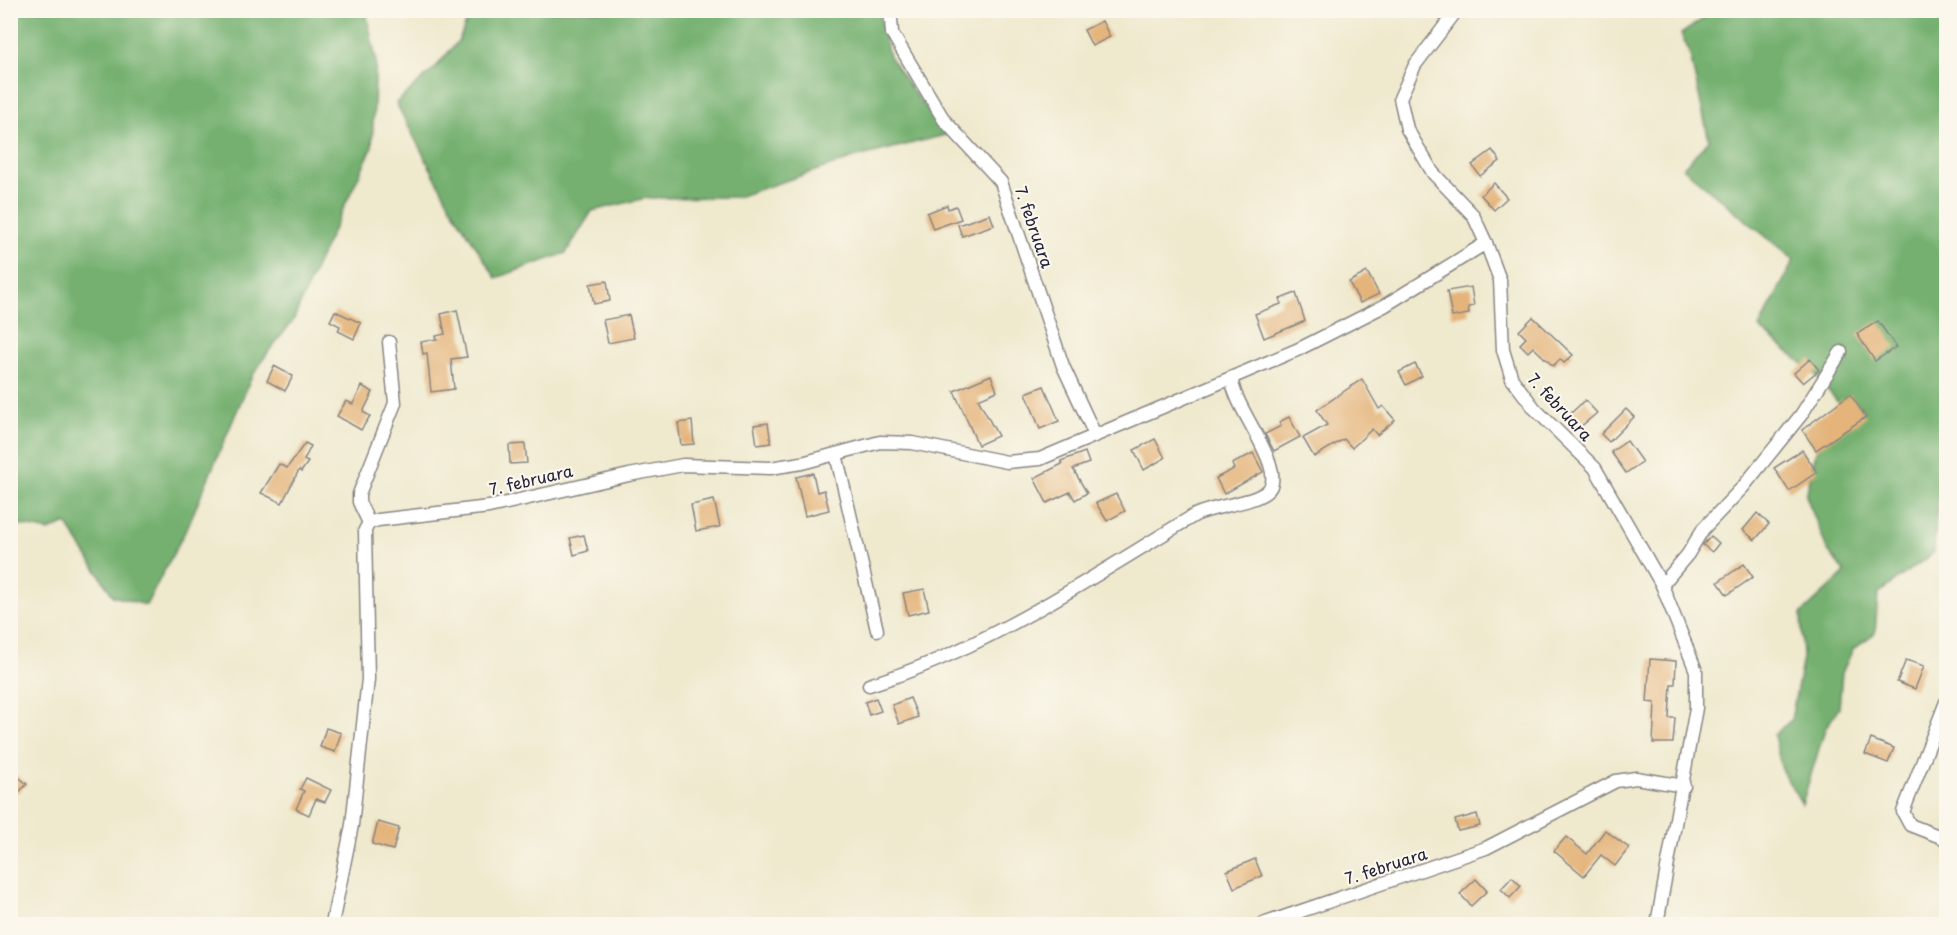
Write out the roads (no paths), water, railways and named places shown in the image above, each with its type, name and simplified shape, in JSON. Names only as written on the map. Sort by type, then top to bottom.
[{"type":"street","points":[[1457,10],[1414,65],[1400,98],[1407,129],[1433,173],[1473,215],[1486,243]]},
{"type":"street","name":"7. februara","points":[[891,19],[892,33],[944,120],[1001,182],[1063,366],[1095,435]]},
{"type":"street","name":"7. februara","points":[[369,523],[489,507],[683,465],[770,468],[880,442],[897,441],[1007,462],[1040,459],[1299,349],[1384,306],[1486,243],[1500,280],[1501,332],[1512,379],[1535,409],[1595,468],[1662,585],[1696,671],[1696,708],[1684,786],[1657,924]]},
{"type":"street","points":[[332,924],[352,825],[368,679],[365,530],[369,523],[359,502],[359,494],[395,403],[389,342]]},
{"type":"street","points":[[1662,585],[1688,554],[1703,529],[1743,487],[1801,415],[1841,352]]},
{"type":"street","points":[[869,685],[929,665],[1017,622],[1195,515],[1221,505],[1247,501],[1268,491],[1272,486],[1274,469],[1234,396],[1232,378]]},
{"type":"street","points":[[836,454],[877,630]]},
{"type":"street","points":[[1947,702],[1903,812],[1910,825],[1947,839]]},
{"type":"street","name":"7. februara","points":[[1263,924],[1486,848],[1616,781],[1636,778],[1684,786]]}]
